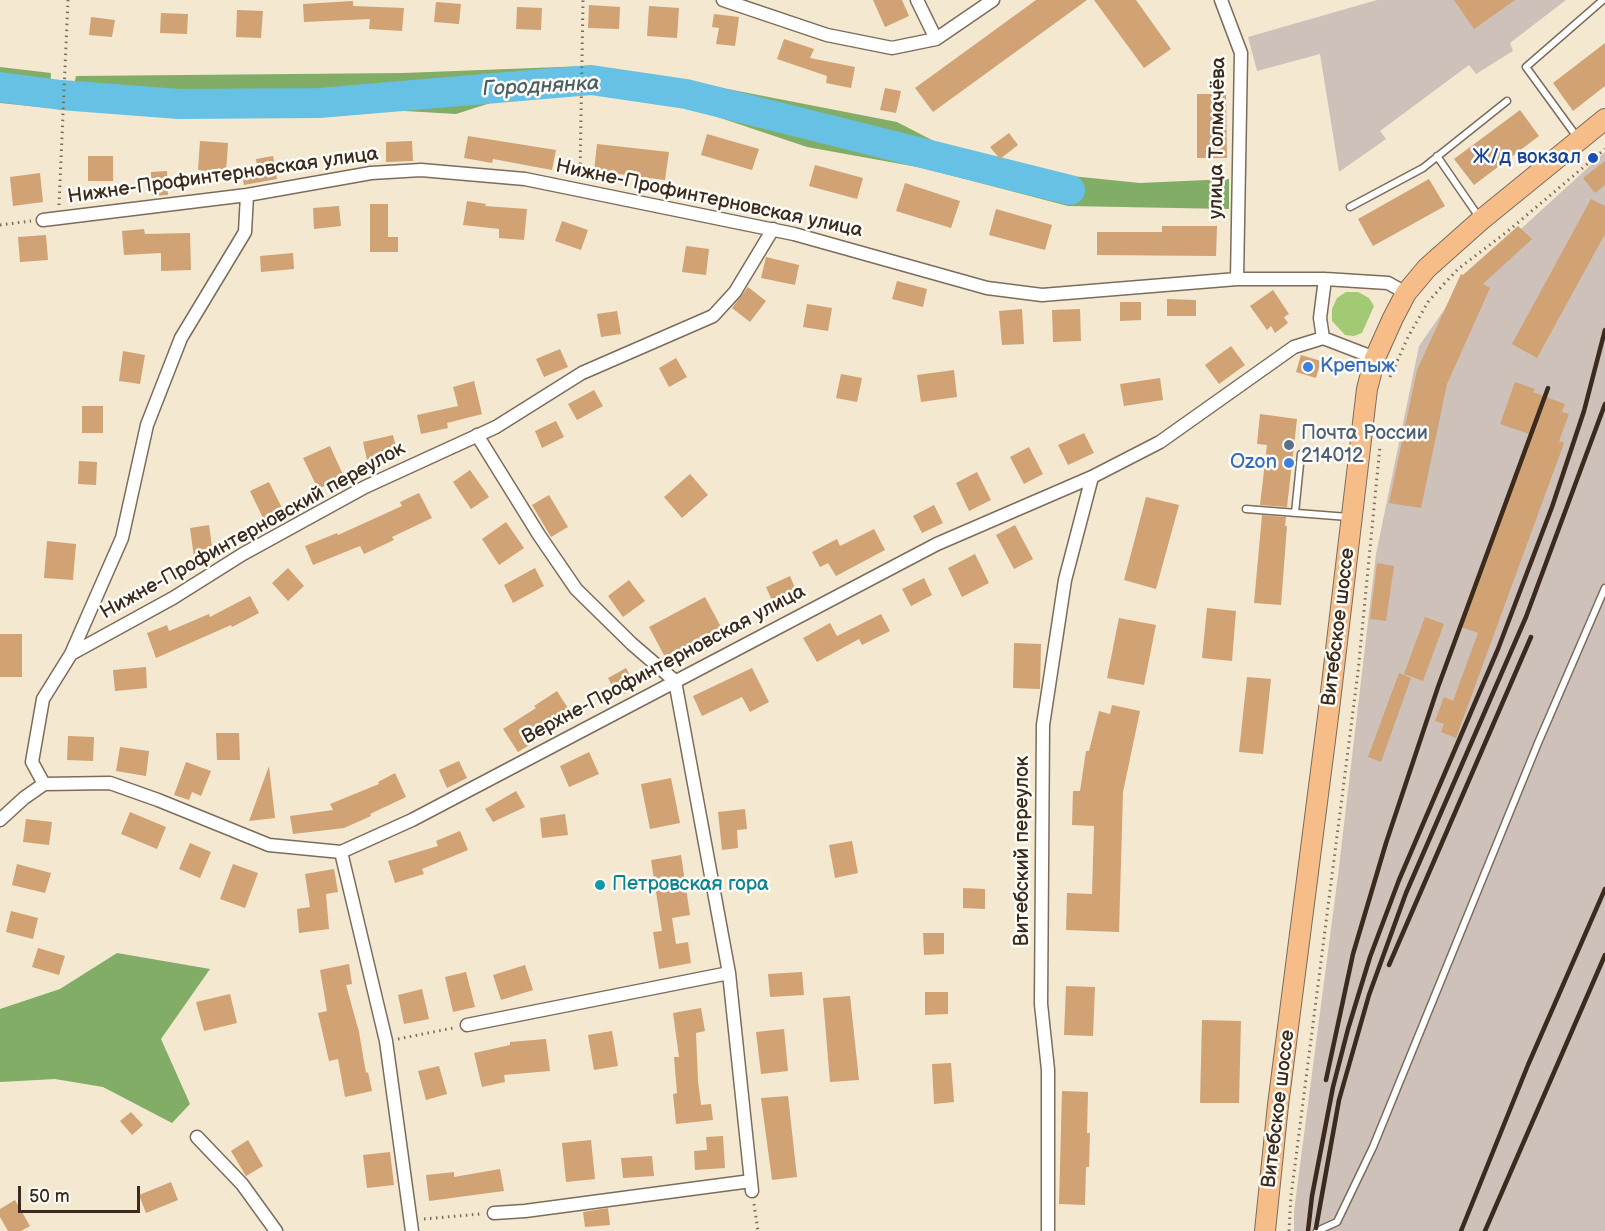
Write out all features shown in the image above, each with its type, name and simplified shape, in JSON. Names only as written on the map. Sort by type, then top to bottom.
[{"type":"main road","name":"Витебское шоссе","points":[[1265,1231],[1278,1105],[1367,389],[1376,358],[1406,293],[1427,268],[1481,220],[1605,119]]},
{"type":"street","points":[[723,0],[827,35],[892,48],[936,39],[993,0]]},
{"type":"street","points":[[917,0],[936,39]]},
{"type":"street","name":"улица Толмачёва","points":[[1221,0],[1241,53],[1237,279]]},
{"type":"street","name":"Нижне-Профинтерновская улица","points":[[43,220],[247,195],[371,173],[421,170],[525,179],[773,229],[987,288],[1042,295],[1237,279],[1325,279],[1388,283],[1406,293]]},
{"type":"street","points":[[71,654],[122,538],[147,425],[182,338],[245,231],[247,195]]},
{"type":"street","name":"Нижне-Профинтерновский переулок","points":[[45,784],[32,762],[43,699],[71,654],[365,487],[496,427],[582,373],[713,316],[735,292],[773,229]]},
{"type":"street","points":[[1325,279],[1320,318],[1323,338],[1376,358]]},
{"type":"street","name":"Верхне-Профинтерновская улица","points":[[45,784],[110,783],[269,845],[341,852],[412,820],[937,544],[1092,477],[1160,441],[1294,347],[1323,338]]},
{"type":"street","points":[[477,435],[539,535],[576,589],[632,644],[675,681],[729,973],[752,1186],[494,1213]]},
{"type":"street","name":"Витебский переулок","points":[[1048,1231],[1048,1070],[1041,1004],[1043,725],[1065,580],[1092,477]]},
{"type":"street","points":[[0,820],[24,798],[45,784]]},
{"type":"street","points":[[341,852],[386,1041],[411,1225]]},
{"type":"street","points":[[467,1025],[729,973]]},
{"type":"street","points":[[197,1137],[242,1184],[276,1231]]},
{"type":"lane","points":[[1579,140],[1526,67],[1603,0]]},
{"type":"lane","points":[[1350,207],[1422,168],[1507,101]]},
{"type":"lane","points":[[1437,156],[1481,220]]},
{"type":"lane","points":[[1295,513],[1301,454]]},
{"type":"lane","points":[[1246,509],[1352,518]]},
{"type":"lane","points":[[1317,1231],[1337,1222],[1373,1147],[1538,743],[1605,588]]},
{"type":"path","points":[[59,218],[68,0]]},
{"type":"path","points":[[579,190],[583,0]]},
{"type":"path","points":[[1389,382],[1408,337],[1428,302],[1442,284],[1605,148]]},
{"type":"path","name":"Нижне-Профинтерновская улица","points":[[0,225],[43,220]]},
{"type":"path","points":[[1289,1231],[1291,1196],[1358,672],[1380,446]]},
{"type":"path","points":[[386,1041],[467,1025]]},
{"type":"path","points":[[752,1186],[758,1231]]},
{"type":"path","points":[[411,1225],[494,1213]]},
{"type":"shaded area","points":[[1377,0],[1566,0],[1510,43],[1513,51],[1476,74],[1469,65],[1380,131],[1386,139],[1339,172],[1320,54],[1257,71],[1248,37]]},
{"type":"shaded area","points":[[1605,152],[1605,1231],[1294,1231],[1294,1211],[1338,875],[1376,554],[1419,346],[1464,281]]},
{"type":"green space","points":[[586,66],[707,85],[897,122],[955,152],[1042,173],[1140,183],[1229,179],[1229,209],[1068,206],[923,168],[807,147],[655,96],[528,91],[456,114],[370,109],[69,107],[76,76],[403,73]]},
{"type":"green space","points":[[0,67],[51,73],[48,108],[0,103]]},
{"type":"green space","points":[[1346,292],[1358,292],[1369,298],[1374,306],[1362,333],[1354,336],[1345,335],[1332,321],[1332,309],[1337,298]]},
{"type":"green space","points":[[117,953],[210,969],[161,1039],[190,1104],[172,1123],[103,1087],[55,1079],[0,1082],[0,1009],[60,989]]},
{"type":"building","points":[[873,0],[902,0],[909,16],[885,27]]},
{"type":"building","points":[[1036,0],[1087,0],[933,112],[915,88]]},
{"type":"building","points":[[1094,0],[1136,0],[1171,49],[1144,68]]},
{"type":"building","points":[[1454,0],[1515,0],[1474,29]]},
{"type":"building","points":[[353,1],[353,6],[404,8],[402,31],[369,29],[370,19],[304,22],[303,4]]},
{"type":"building","points":[[436,2],[461,4],[459,24],[434,22]]},
{"type":"building","points":[[589,5],[620,7],[619,29],[588,28]]},
{"type":"building","points":[[649,6],[679,8],[677,38],[647,36]]},
{"type":"building","points":[[517,7],[542,8],[541,30],[516,29]]},
{"type":"building","points":[[237,10],[263,11],[261,38],[236,37]]},
{"type":"building","points":[[161,13],[188,14],[187,34],[160,33]]},
{"type":"building","points":[[714,14],[739,17],[735,46],[716,44],[719,28],[712,27]]},
{"type":"building","points":[[91,17],[115,20],[112,37],[89,35]]},
{"type":"building","points":[[784,39],[814,49],[810,58],[855,67],[851,88],[826,83],[827,76],[777,59]]},
{"type":"building","points":[[1605,43],[1605,86],[1573,111],[1553,83]]},
{"type":"building","points":[[885,88],[901,91],[896,113],[880,110]]},
{"type":"building","points":[[1197,94],[1226,94],[1227,158],[1197,158]]},
{"type":"building","points":[[1520,110],[1539,136],[1474,185],[1454,159]]},
{"type":"building","points":[[1009,133],[1018,145],[1000,159],[990,147]]},
{"type":"building","points":[[707,134],[759,149],[752,170],[701,155]]},
{"type":"building","points":[[468,136],[556,150],[552,170],[493,159],[492,163],[464,158]]},
{"type":"building","points":[[200,141],[228,143],[226,173],[198,170]]},
{"type":"building","points":[[412,141],[413,161],[386,162],[386,142]]},
{"type":"building","points":[[597,144],[669,152],[665,180],[594,171]]},
{"type":"building","points":[[88,156],[113,156],[113,181],[88,181]]},
{"type":"building","points":[[273,156],[277,179],[244,185],[241,168],[257,165],[256,159]]},
{"type":"building","points":[[1605,161],[1605,185],[1595,193],[1583,178]]},
{"type":"building","points":[[815,165],[863,178],[857,199],[809,186]]},
{"type":"building","points":[[167,171],[168,195],[152,196],[151,172]]},
{"type":"building","points":[[40,173],[43,202],[13,206],[10,177]]},
{"type":"building","points":[[1429,179],[1445,206],[1373,246],[1358,219]]},
{"type":"building","points":[[905,183],[960,201],[951,228],[896,211]]},
{"type":"building","points":[[1591,199],[1605,206],[1605,234],[1537,358],[1512,344]]},
{"type":"building","points":[[467,201],[486,204],[485,206],[527,209],[524,240],[499,238],[499,229],[463,225]]},
{"type":"building","points":[[370,204],[388,204],[388,237],[398,237],[398,252],[370,252]]},
{"type":"building","points":[[339,206],[341,226],[314,229],[313,208]]},
{"type":"building","points":[[996,209],[1052,225],[1045,250],[989,235]]},
{"type":"building","points":[[562,221],[588,230],[581,250],[555,241]]},
{"type":"building","points":[[1162,226],[1217,226],[1216,256],[1097,255],[1097,232],[1162,232]]},
{"type":"building","points":[[1518,226],[1532,239],[1483,284],[1490,288],[1447,384],[1421,508],[1389,503],[1417,370],[1461,274],[1463,275]]},
{"type":"building","points":[[144,229],[145,234],[190,233],[191,270],[161,271],[161,253],[124,255],[122,231]]},
{"type":"building","points":[[46,235],[48,260],[20,262],[18,237]]},
{"type":"building","points":[[686,246],[709,249],[706,275],[682,272]]},
{"type":"building","points":[[293,253],[294,269],[261,272],[260,256]]},
{"type":"building","points":[[766,257],[799,265],[795,285],[761,278]]},
{"type":"building","points":[[897,281],[927,289],[923,307],[892,299]]},
{"type":"building","points":[[748,287],[766,301],[750,322],[732,308]]},
{"type":"building","points":[[1273,290],[1289,314],[1284,317],[1288,323],[1275,333],[1271,326],[1267,330],[1250,306]]},
{"type":"building","points":[[1167,299],[1196,300],[1196,316],[1167,316]]},
{"type":"building","points":[[1120,302],[1141,302],[1141,320],[1120,321]]},
{"type":"building","points":[[807,304],[832,308],[828,331],[803,327]]},
{"type":"building","points":[[1022,309],[1024,344],[1002,345],[999,311]]},
{"type":"building","points":[[1080,309],[1081,341],[1053,342],[1052,310]]},
{"type":"building","points":[[617,311],[621,334],[601,337],[597,314]]},
{"type":"building","points":[[1231,346],[1245,365],[1219,384],[1205,365]]},
{"type":"building","points":[[560,349],[568,367],[544,377],[536,359]]},
{"type":"building","points":[[123,351],[145,355],[140,384],[119,381]]},
{"type":"building","name":"Крепыж","points":[[1301,355],[1321,361],[1316,378],[1296,372]]},
{"type":"building","points":[[676,358],[687,377],[669,387],[659,368]]},
{"type":"building","points":[[954,370],[957,397],[921,402],[917,375]]},
{"type":"building","points":[[841,374],[862,378],[857,402],[836,398]]},
{"type":"building","points":[[1160,378],[1163,400],[1124,406],[1120,384]]},
{"type":"building","points":[[474,381],[482,414],[447,423],[448,428],[421,434],[417,415],[458,406],[453,387]]},
{"type":"building","points":[[1515,382],[1535,389],[1533,392],[1565,404],[1562,412],[1569,414],[1559,441],[1564,443],[1456,738],[1441,732],[1444,724],[1435,721],[1444,697],[1453,701],[1478,633],[1461,627],[1532,435],[1500,424]]},
{"type":"building","points":[[594,390],[603,406],[577,420],[568,404]]},
{"type":"building","points":[[82,406],[103,406],[103,433],[82,433]]},
{"type":"building","points":[[1260,414],[1297,419],[1287,507],[1260,505],[1267,445],[1257,444]]},
{"type":"building","points":[[556,421],[564,437],[542,448],[535,431]]},
{"type":"building","points":[[1084,433],[1094,453],[1068,465],[1058,445]]},
{"type":"building","points":[[393,435],[397,452],[367,460],[363,442]]},
{"type":"building","points":[[330,446],[344,477],[318,489],[303,458]]},
{"type":"building","points":[[1029,447],[1043,474],[1024,484],[1010,457]]},
{"type":"building","points":[[79,461],[97,462],[96,485],[78,484]]},
{"type":"building","points":[[470,470],[489,497],[471,509],[453,482]]},
{"type":"building","points":[[977,472],[991,500],[969,511],[956,483]]},
{"type":"building","points":[[690,474],[708,495],[682,518],[664,497]]},
{"type":"building","points":[[269,482],[282,508],[263,518],[250,491]]},
{"type":"building","points":[[419,493],[432,518],[392,537],[394,540],[364,554],[360,546],[313,565],[305,546],[337,533],[338,535],[402,506],[400,502]]},
{"type":"building","points":[[549,495],[568,527],[551,537],[532,505]]},
{"type":"building","points":[[1146,497],[1179,505],[1156,589],[1124,580]]},
{"type":"building","points":[[934,505],[943,523],[922,533],[913,516]]},
{"type":"building","points":[[1262,515],[1286,517],[1281,605],[1254,603]]},
{"type":"building","points":[[506,522],[524,548],[499,565],[482,539]]},
{"type":"building","points":[[209,525],[213,554],[194,557],[190,528]]},
{"type":"building","points":[[1015,525],[1033,559],[1014,569],[996,535]]},
{"type":"building","points":[[874,529],[885,550],[836,576],[828,563],[820,567],[812,552],[837,539],[840,546]]},
{"type":"building","points":[[47,541],[76,544],[73,580],[44,578]]},
{"type":"building","points":[[975,554],[989,583],[962,597],[948,568]]},
{"type":"building","points":[[1377,563],[1394,566],[1386,621],[1370,619]]},
{"type":"building","points":[[288,568],[304,586],[288,601],[272,583]]},
{"type":"building","points":[[535,568],[544,586],[513,603],[504,585]]},
{"type":"building","points":[[790,576],[798,595],[774,605],[766,587]]},
{"type":"building","points":[[924,578],[932,595],[911,606],[902,589]]},
{"type":"building","points":[[629,580],[645,601],[623,617],[608,596]]},
{"type":"building","points":[[250,596],[259,613],[232,627],[231,625],[156,658],[147,633],[167,625],[169,631],[209,614],[210,617]]},
{"type":"building","points":[[705,597],[721,627],[665,657],[649,627]]},
{"type":"building","points":[[1207,608],[1236,611],[1232,661],[1202,658]]},
{"type":"building","points":[[881,614],[890,631],[862,645],[859,639],[817,662],[803,638],[830,623],[837,636]]},
{"type":"building","points":[[1425,617],[1444,624],[1423,681],[1404,674]]},
{"type":"building","points":[[1119,618],[1156,625],[1144,685],[1107,678]]},
{"type":"building","points":[[0,634],[22,634],[22,677],[0,677]]},
{"type":"building","points":[[1014,643],[1041,644],[1040,689],[1013,688]]},
{"type":"building","points":[[146,667],[147,688],[115,691],[113,670]]},
{"type":"building","points":[[626,668],[636,687],[618,697],[608,678]]},
{"type":"building","points":[[752,668],[769,702],[750,712],[742,697],[702,716],[693,696]]},
{"type":"building","points":[[1399,673],[1411,678],[1381,762],[1368,757]]},
{"type":"building","points":[[1247,677],[1271,679],[1263,754],[1239,752]]},
{"type":"building","points":[[557,691],[571,713],[534,737],[536,741],[518,752],[503,729],[536,708],[534,706]]},
{"type":"building","points":[[1112,705],[1140,711],[1123,792],[1119,932],[1066,930],[1067,893],[1092,894],[1094,826],[1072,825],[1073,791],[1080,791],[1086,751],[1089,751],[1099,711],[1110,714]]},
{"type":"building","points":[[216,733],[239,733],[240,760],[217,760]]},
{"type":"building","points":[[68,736],[94,737],[93,761],[67,760]]},
{"type":"building","points":[[120,747],[149,751],[146,776],[116,771]]},
{"type":"building","points":[[589,752],[599,774],[569,787],[560,766]]},
{"type":"building","points":[[459,761],[467,778],[447,788],[439,770]]},
{"type":"building","points":[[186,762],[211,771],[201,796],[192,792],[189,800],[174,795]]},
{"type":"building","points":[[269,766],[275,818],[249,821]]},
{"type":"building","points":[[395,773],[406,797],[344,828],[293,834],[290,816],[333,810],[330,804],[379,784],[378,782]]},
{"type":"building","points":[[671,778],[680,823],[650,829],[641,784]]},
{"type":"building","points":[[516,791],[525,807],[493,822],[485,809]]},
{"type":"building","points":[[745,809],[747,829],[737,830],[738,848],[722,850],[718,812]]},
{"type":"building","points":[[130,812],[166,827],[157,849],[121,834]]},
{"type":"building","points":[[565,814],[568,835],[542,838],[540,818]]},
{"type":"building","points":[[26,819],[52,822],[49,845],[23,842]]},
{"type":"building","points":[[460,831],[468,850],[422,869],[424,874],[395,883],[388,861],[438,846],[436,841]]},
{"type":"building","points":[[852,841],[858,873],[835,878],[829,845]]},
{"type":"building","points":[[190,843],[211,852],[200,878],[179,869]]},
{"type":"building","points":[[681,855],[690,915],[672,918],[676,944],[688,942],[691,963],[659,969],[653,932],[662,931],[651,860]]},
{"type":"building","points":[[17,864],[51,873],[45,893],[12,885]]},
{"type":"building","points":[[233,864],[258,873],[245,908],[220,899]]},
{"type":"building","points":[[334,869],[338,892],[326,894],[329,929],[299,933],[297,909],[310,907],[305,874]]},
{"type":"building","points":[[963,888],[985,889],[985,909],[963,908]]},
{"type":"building","points":[[11,911],[38,918],[33,939],[6,932]]},
{"type":"building","points":[[923,933],[944,933],[944,954],[924,955]]},
{"type":"building","points":[[38,948],[65,956],[59,975],[32,967]]},
{"type":"building","points":[[349,964],[352,984],[346,985],[372,1091],[345,1097],[338,1059],[329,1061],[318,1013],[327,1011],[320,970]]},
{"type":"building","points":[[525,965],[533,990],[501,1000],[493,975]]},
{"type":"building","points":[[466,972],[475,1007],[453,1012],[445,977]]},
{"type":"building","points":[[802,972],[804,995],[770,997],[768,974]]},
{"type":"building","points":[[1066,986],[1095,987],[1093,1036],[1064,1035]]},
{"type":"building","points":[[422,989],[429,1019],[404,1024],[398,995]]},
{"type":"building","points":[[925,992],[948,992],[948,1014],[925,1015]]},
{"type":"building","points":[[230,994],[237,1023],[204,1031],[196,1002]]},
{"type":"building","points":[[850,996],[859,1080],[830,1082],[823,998]]},
{"type":"building","points":[[701,1008],[705,1031],[696,1033],[698,1081],[701,1105],[711,1104],[713,1120],[676,1124],[673,1094],[677,1093],[674,1057],[679,1057],[673,1013]]},
{"type":"building","points":[[1202,1020],[1241,1021],[1239,1103],[1200,1103]]},
{"type":"building","points":[[784,1029],[788,1071],[761,1074],[756,1032]]},
{"type":"building","points":[[612,1031],[618,1066],[594,1070],[588,1035]]},
{"type":"building","points":[[546,1039],[550,1071],[504,1075],[505,1082],[482,1087],[474,1053],[510,1045],[510,1042]]},
{"type":"building","points":[[951,1063],[954,1102],[934,1104],[932,1064]]},
{"type":"building","points":[[439,1066],[447,1094],[426,1100],[418,1071]]},
{"type":"building","points":[[1062,1091],[1088,1092],[1087,1133],[1090,1133],[1085,1205],[1059,1204]]},
{"type":"building","points":[[788,1096],[797,1177],[772,1180],[761,1098]]},
{"type":"building","points":[[131,1112],[143,1125],[132,1135],[120,1121]]},
{"type":"building","points":[[723,1136],[725,1168],[695,1170],[694,1151],[707,1150],[706,1137]]},
{"type":"building","points":[[248,1140],[263,1166],[246,1176],[231,1151]]},
{"type":"building","points":[[591,1140],[595,1179],[566,1182],[562,1143]]},
{"type":"building","points":[[390,1152],[394,1185],[367,1188],[363,1155]]},
{"type":"building","points":[[652,1156],[654,1176],[623,1178],[621,1158]]},
{"type":"building","points":[[500,1169],[504,1191],[429,1201],[426,1175],[454,1172],[454,1177]]},
{"type":"building","points":[[171,1182],[178,1200],[146,1213],[139,1195]]},
{"type":"building","points":[[15,1200],[30,1226],[21,1231],[8,1231],[0,1217],[0,1209]]},
{"type":"building","points":[[608,1208],[610,1225],[585,1227],[583,1212]]},
{"type":"waterway","name":"Городнянка","points":[[0,87],[61,95],[179,104],[319,103],[591,80],[686,94],[1070,190]]},
{"type":"railway","points":[[1308,1231],[1312,1196],[1333,1087],[1370,957],[1399,880],[1498,649],[1552,507],[1584,411],[1605,330]]},
{"type":"railway","points":[[1326,1080],[1353,954],[1386,843],[1438,687],[1548,388]]},
{"type":"railway","points":[[1316,1228],[1339,1100],[1369,995],[1406,893],[1526,617],[1605,404]]},
{"type":"railway","points":[[1389,965],[1531,637]]},
{"type":"railway","points":[[1461,1231],[1528,1065],[1605,889]]},
{"type":"railway","points":[[1485,1231],[1605,955]]},
{"type":"place","name":"Ж/д вокзал","points":[[1593,158]]},
{"type":"place","name":"Крепыж","points":[[1308,367]]},
{"type":"place","name":"Почта России 214012","points":[[1289,445]]},
{"type":"place","name":"Ozon","points":[[1289,463]]},
{"type":"place","name":"Петровская гора","points":[[600,885]]}]
